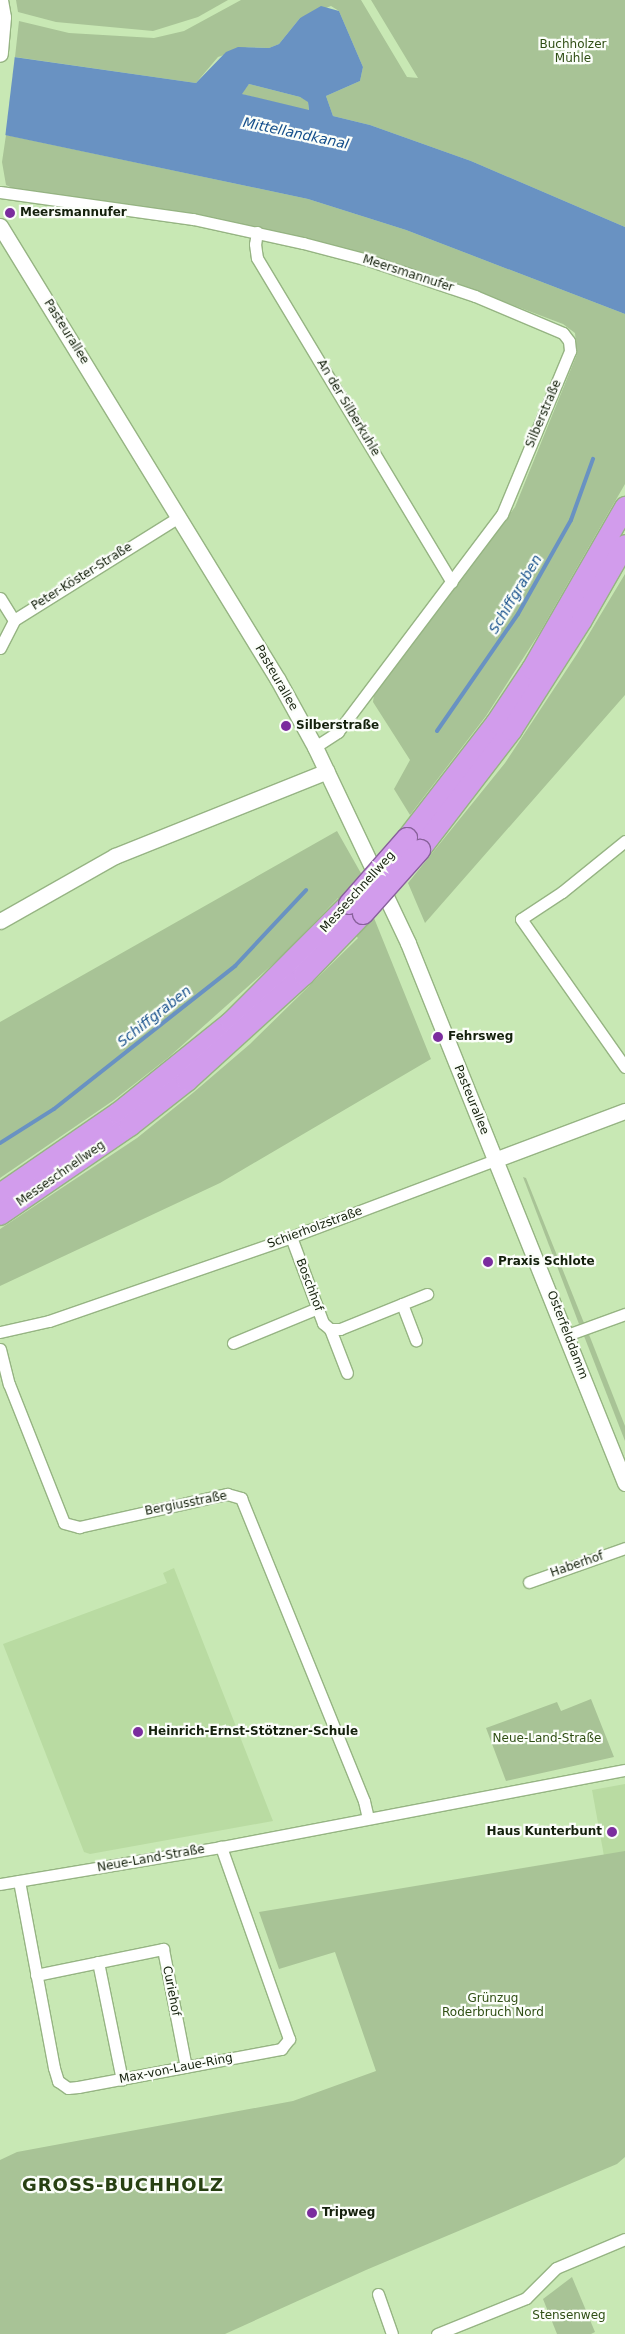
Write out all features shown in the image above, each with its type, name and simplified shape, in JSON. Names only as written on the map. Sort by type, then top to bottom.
[{"type":"highway","name":"Messeschnellweg","points":[[414,844],[532,669],[625,507]]},
{"type":"highway","name":"Messeschnellweg","points":[[0,1215],[114,1137],[187,1081],[304,975],[356,909],[512,730],[582,620],[625,545]]},
{"type":"highway","name":"Messeschnellweg","points":[[0,1194],[118,1113],[231,1022],[356,909]]},
{"type":"street","points":[[0,0],[3,29],[0,54]]},
{"type":"street","name":"Meersmannufer","points":[[0,192],[193,219],[257,232],[368,260],[431,280],[563,333],[569,341]]},
{"type":"street","name":"Pasteurallee","points":[[0,226],[179,517],[315,747],[408,943],[497,1159]]},
{"type":"street","name":"An der Silberkuhle","points":[[257,232],[254,244],[258,258],[452,582]]},
{"type":"street","name":"Silberstraße","points":[[315,747],[338,732],[502,514],[570,351],[569,341]]},
{"type":"street","name":"Peter-Köster-Straße","points":[[14,620],[179,517]]},
{"type":"street","points":[[0,598],[14,620],[0,648]]},
{"type":"street","points":[[0,921],[115,856],[327,771]]},
{"type":"street","points":[[625,841],[562,892],[520,919],[625,1068]]},
{"type":"street","name":"Schierholzstraße","points":[[0,1332],[49,1321],[291,1238],[625,1111]]},
{"type":"street","name":"Osterfelddamm","points":[[497,1159],[625,1483]]},
{"type":"street","name":"Boschhof","points":[[291,1238],[323,1323],[330,1329],[347,1373]]},
{"type":"street","points":[[330,1329],[340,1329],[427,1294]]},
{"type":"street","points":[[402,1304],[416,1340]]},
{"type":"street","points":[[232,1342],[318,1308]]},
{"type":"street","points":[[567,1335],[625,1314]]},
{"type":"street","name":"Bergiusstraße","points":[[0,1349],[9,1384],[64,1523],[79,1527],[227,1494],[241,1498],[364,1801],[368,1818]]},
{"type":"street","name":"Haberhof","points":[[529,1582],[625,1548]]},
{"type":"street","name":"Neue-Land-Straße","points":[[0,1884],[221,1846],[625,1770]]},
{"type":"street","name":"Max-von-Laue-Ring","points":[[19,1881],[58,2081],[68,2088],[122,2080],[282,2050],[290,2039],[221,1846]]},
{"type":"street","name":"Curiehof","points":[[36,1975],[162,1949],[186,2067]]},
{"type":"street","points":[[98,1962],[122,2080]]},
{"type":"street","points":[[438,2334],[526,2298],[556,2268],[625,2239]]},
{"type":"street","points":[[378,2294],[392,2334]]},
{"type":"shaded area","name":"Heinrich-Ernst-Stötzner-Schule","points":[[174,1568],[273,1821],[90,1854],[84,1852],[3,1644],[167,1583],[163,1573]]},
{"type":"shaded area","name":"Haus Kunterbunt","points":[[625,1784],[625,1875],[608,1878],[592,1790]]},
{"type":"green space","points":[[16,0],[228,0],[198,17],[153,31],[56,22],[18,12]]},
{"type":"green space","name":"Buchholzer Mühle","points":[[241,0],[361,0],[407,77],[418,78],[371,0],[625,0],[625,227],[471,161],[370,125],[333,116],[326,96],[360,81],[363,67],[339,11],[331,6],[300,18],[279,44],[269,48],[248,47],[218,57],[196,83],[15,57],[19,21],[69,33],[154,38],[184,31]]},
{"type":"green space","points":[[249,84],[300,97],[308,101],[309,111],[241,94]]},
{"type":"green space","points":[[6,135],[308,199],[406,230],[625,314],[625,484],[540,632],[486,716],[410,815],[394,789],[410,760],[373,702],[374,694],[515,507],[577,354],[575,333],[563,324],[481,293],[345,248],[216,218],[14,189],[6,185],[2,162]]},
{"type":"green space","points":[[625,574],[625,695],[425,923],[408,883],[505,763],[577,654]]},
{"type":"green space","points":[[337,831],[362,875],[341,900],[338,898],[282,956],[169,1057],[114,1100],[0,1178],[0,1022]]},
{"type":"green space","points":[[374,918],[431,1059],[220,1183],[0,1286],[0,1229],[137,1138],[194,1092],[250,1044],[358,938],[356,936]]},
{"type":"green space","points":[[523,1177],[526,1178],[584,1323],[579,1324]]},
{"type":"green space","points":[[588,1332],[625,1426],[625,1441],[584,1336]]},
{"type":"green space","name":"Neue-Land-Straße","points":[[591,1699],[614,1757],[506,1781],[486,1728],[557,1702],[561,1711]]},
{"type":"green space","name":"Grünzug Roderbruch Nord","points":[[625,1851],[625,2157],[617,2164],[366,2270],[225,2334],[0,2334],[0,2160],[17,2152],[293,2101],[376,2071],[335,1952],[279,1969],[259,1912]]},
{"type":"green space","name":"Stensenweg","points":[[572,2277],[595,2332],[591,2334],[557,2334],[543,2299]]},
{"type":"water","name":"Mittellandkanal","points":[[321,6],[339,11],[363,67],[360,81],[326,96],[333,116],[370,125],[471,161],[625,227],[625,314],[406,230],[308,199],[0,134],[0,55],[196,83],[226,52],[238,47],[269,48],[279,44],[300,18]],"holes":[[[249,84],[300,97],[308,102],[309,110],[242,94]]]},
{"type":"pier","points":[[0,53],[15,55],[5,138],[0,137]]},
{"type":"waterway","name":"Schiffgraben","points":[[437,731],[518,614],[571,520],[593,459]]},
{"type":"waterway","name":"Schiffgraben","points":[[0,1143],[54,1109],[235,966],[306,890]]},
{"type":"place","name":"Meersmannufer","points":[[10,213]]},
{"type":"place","name":"Silberstraße","points":[[286,726]]},
{"type":"place","name":"Fehrsweg","points":[[438,1037]]},
{"type":"place","name":"Praxis Schlote","points":[[488,1262]]},
{"type":"place","name":"Heinrich-Ernst-Stötzner-Schule","points":[[138,1732]]},
{"type":"place","name":"Haus Kunterbunt","points":[[612,1832]]},
{"type":"place","name":"Tripweg","points":[[312,2213]]},
{"type":"district","name":"GROSS-BUCHHOLZ","points":[[123,2185]]}]
